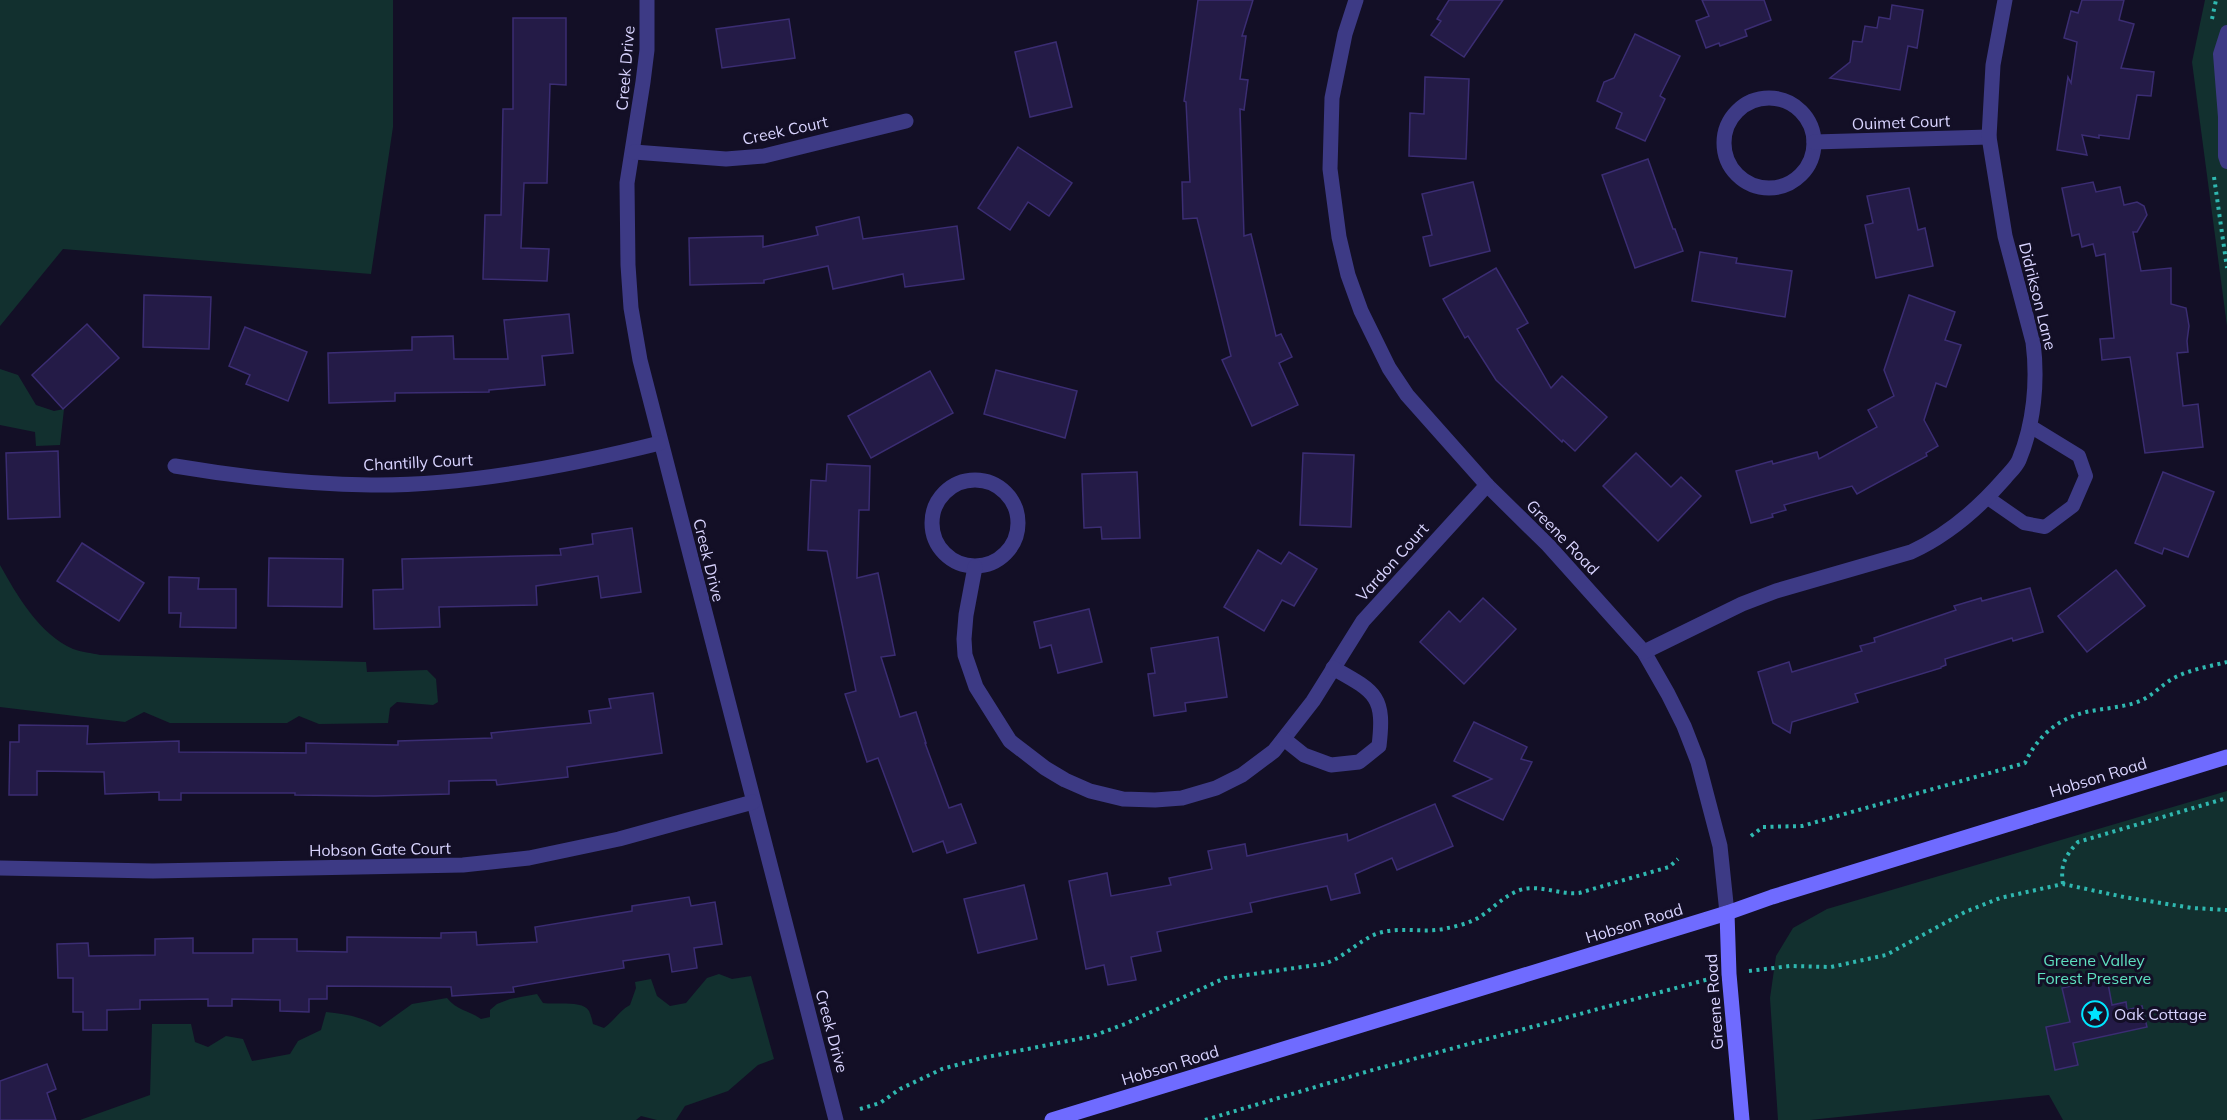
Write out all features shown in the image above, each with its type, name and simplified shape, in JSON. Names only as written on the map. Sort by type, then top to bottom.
[{"type":"main road","name":"Hobson Road","points":[[1052,1120],[2227,757]]},
{"type":"main road","name":"Greene Road","points":[[1726,913],[1742,1120]]},
{"type":"street","name":"Creek Drive","points":[[647,0],[647,50],[634,152],[627,183],[631,308],[640,360],[660,443],[836,1120]]},
{"type":"street","name":"Greene Road","points":[[1356,0],[1345,34],[1332,98],[1330,138],[1333,203],[1348,275],[1361,311],[1389,368],[1401,386],[1486,486],[1548,545],[1644,652],[1684,726],[1698,762],[1720,846],[1726,913]]},
{"type":"street","name":"Didrikson Lane","points":[[1644,652],[1765,595],[1911,552],[1950,530],[1988,498],[2018,462],[2030,426],[2036,379],[2033,342],[2005,236],[1989,137],[1993,65],[2005,0]]},
{"type":"street","points":[[1766,98],[1782,100],[1801,111],[1811,126],[1814,142],[1810,162],[1798,177],[1780,187],[1762,188],[1746,182],[1732,169],[1726,156],[1724,143],[1726,128],[1735,113],[1748,103],[1766,98]]},
{"type":"street","name":"Creek Court","points":[[634,152],[726,159],[764,156],[906,121]]},
{"type":"street","name":"Ouimet Court","points":[[1814,142],[1989,137]]},
{"type":"street","name":"Chantilly Court","points":[[175,466],[230,475],[299,481],[383,484],[448,481],[606,457],[660,443]]},
{"type":"street","points":[[968,480],[982,480],[996,484],[1012,499],[1019,519],[1018,534],[1012,547],[1002,558],[975,567],[948,558],[938,547],[933,534],[932,520],[935,506],[954,484],[968,480]]},
{"type":"street","name":"Vardon Court","points":[[975,567],[964,639],[965,655],[976,687],[987,708],[1010,741],[1045,768],[1090,791],[1123,799],[1155,801],[1182,798],[1216,788],[1242,775],[1274,751],[1313,701],[1363,621],[1486,486]]},
{"type":"street","points":[[1284,739],[1304,755],[1331,765],[1359,762],[1379,746],[1382,723],[1378,701],[1359,683],[1333,668]]},
{"type":"street","name":"Hobson Gate Court","points":[[0,868],[153,871],[463,865],[529,858],[619,839],[753,802]]},
{"type":"lane","points":[[2227,32],[2220,54],[2227,162]]},
{"type":"lane","points":[[1988,498],[2024,523],[2045,527],[2073,506],[2085,476],[2079,456],[2030,426]]},
{"type":"path","points":[[1751,836],[1762,827],[1802,826],[2025,763],[2033,745],[2046,731],[2084,713],[2143,700],[2178,676],[2227,662]]},
{"type":"path","points":[[2063,884],[2061,872],[2065,855],[2078,842],[2227,798]]},
{"type":"path","points":[[860,1108],[880,1102],[900,1089],[942,1069],[982,1058],[1093,1036],[1226,978],[1323,964],[1338,960],[1366,939],[1380,933],[1408,930],[1432,932],[1465,924],[1480,917],[1505,897],[1522,890],[1537,888],[1569,894],[1579,893],[1669,867],[1678,859]]},
{"type":"path","points":[[1790,966],[1831,967],[1886,955],[1965,912],[2000,898],[2063,884],[2192,908],[2227,910]]},
{"type":"path","points":[[1205,1120],[1369,1071],[1673,989]]},
{"type":"green space","points":[[0,0],[393,0],[393,127],[371,274],[63,249],[0,326]]},
{"type":"green space","points":[[2205,0],[2227,0],[2227,326],[2192,62]]},
{"type":"green space","points":[[0,369],[18,375],[36,405],[54,411],[64,409],[60,445],[36,446],[35,432],[0,425]]},
{"type":"green space","points":[[0,565],[30,613],[61,643],[76,650],[100,655],[366,662],[367,672],[427,670],[436,679],[438,702],[433,705],[397,702],[390,708],[388,723],[319,724],[299,716],[287,723],[170,723],[144,712],[125,722],[0,707]]},
{"type":"green space","name":"Greene Valley Forest Preserve","points":[[2227,791],[2227,1120],[2063,1120],[2049,1095],[1810,1120],[1778,1120],[1770,998],[1776,956],[1793,928],[1827,909]]},
{"type":"green space","points":[[719,974],[732,979],[751,976],[774,1059],[758,1065],[728,1091],[685,1106],[676,1120],[657,1120],[641,1116],[636,1120],[80,1120],[150,1095],[152,1024],[191,1024],[195,1042],[208,1047],[226,1036],[243,1039],[252,1061],[290,1054],[298,1041],[321,1030],[326,1012],[354,1016],[380,1027],[412,1004],[447,998],[481,1019],[490,1017],[490,1010],[497,1004],[537,994],[543,1003],[581,1005],[590,1013],[593,1024],[604,1028],[630,1005],[636,988],[635,982],[651,979],[657,996],[670,1006],[686,1003],[707,978]]},
{"type":"building","points":[[1198,0],[1253,0],[1242,36],[1246,36],[1240,79],[1248,80],[1244,110],[1240,109],[1244,236],[1251,234],[1276,336],[1281,334],[1292,357],[1279,363],[1298,405],[1252,426],[1222,360],[1231,356],[1197,218],[1183,219],[1182,182],[1190,182],[1186,102],[1184,101]]},
{"type":"building","points":[[1449,0],[1503,0],[1464,57],[1431,35],[1441,21],[1437,19]]},
{"type":"building","points":[[1702,0],[1764,0],[1771,20],[1745,30],[1747,36],[1720,46],[1719,43],[1706,48],[1696,21],[1709,16]]},
{"type":"building","points":[[2082,0],[2124,0],[2119,20],[2134,24],[2121,68],[2154,72],[2151,96],[2137,95],[2129,139],[2082,135],[2087,155],[2057,150],[2068,77],[2071,83],[2077,42],[2064,38],[2071,11],[2078,13]]},
{"type":"building","points":[[1892,5],[1923,10],[1917,48],[1908,46],[1900,90],[1830,78],[1850,62],[1853,41],[1862,42],[1865,26],[1877,28],[1879,17],[1890,19]]},
{"type":"building","points":[[513,18],[566,18],[566,85],[550,84],[547,183],[524,183],[521,248],[549,249],[547,281],[483,279],[485,215],[501,215],[503,109],[513,109]]},
{"type":"building","points":[[789,19],[795,58],[722,68],[716,29]]},
{"type":"building","points":[[1635,34],[1680,56],[1660,96],[1665,99],[1645,141],[1616,128],[1622,113],[1597,101],[1604,82],[1614,78]]},
{"type":"building","points":[[1056,42],[1072,107],[1030,117],[1015,52]]},
{"type":"building","points":[[1425,77],[1469,79],[1466,159],[1409,156],[1410,113],[1424,114]]},
{"type":"building","points":[[1018,147],[1072,183],[1049,216],[1028,202],[1010,230],[978,208]]},
{"type":"building","points":[[1648,159],[1683,251],[1635,268],[1602,175]]},
{"type":"building","points":[[1473,182],[1490,251],[1430,266],[1423,237],[1432,235],[1422,194]]},
{"type":"building","points":[[2093,182],[2096,192],[2120,187],[2124,205],[2137,202],[2144,206],[2147,215],[2137,232],[2133,232],[2141,271],[2171,268],[2171,304],[2186,308],[2189,326],[2188,352],[2177,353],[2183,406],[2198,404],[2203,447],[2145,453],[2130,357],[2102,360],[2100,339],[2114,338],[2105,254],[2096,256],[2093,244],[2082,247],[2079,234],[2072,236],[2062,188]]},
{"type":"building","points":[[1909,188],[1918,230],[1925,228],[1933,266],[1876,278],[1865,225],[1873,223],[1867,196]]},
{"type":"building","points":[[859,217],[863,239],[957,226],[964,279],[905,287],[903,274],[833,289],[828,266],[764,280],[764,283],[690,285],[689,238],[763,236],[763,247],[818,235],[816,227]]},
{"type":"building","points":[[1700,252],[1737,258],[1736,263],[1792,271],[1785,317],[1692,301]]},
{"type":"building","points":[[1496,268],[1528,323],[1517,329],[1551,388],[1562,376],[1607,417],[1575,451],[1563,440],[1562,442],[1496,380],[1468,336],[1465,338],[1443,299]]},
{"type":"building","points":[[144,295],[211,297],[209,349],[143,347]]},
{"type":"building","points":[[1909,295],[1955,312],[1945,340],[1961,345],[1946,387],[1936,383],[1924,420],[1938,446],[1926,453],[1927,456],[1857,494],[1852,486],[1784,505],[1786,510],[1772,514],[1773,517],[1751,523],[1736,471],[1817,452],[1819,459],[1877,427],[1868,410],[1894,396],[1884,370]]},
{"type":"building","points":[[569,314],[573,353],[542,356],[545,385],[489,390],[489,392],[395,393],[395,401],[329,403],[328,353],[412,350],[412,337],[453,336],[454,359],[508,359],[504,320]]},
{"type":"building","points":[[87,324],[119,358],[63,409],[32,375]]},
{"type":"building","points":[[245,327],[307,352],[288,401],[246,384],[250,375],[229,366]]},
{"type":"building","points":[[996,370],[1077,391],[1065,438],[984,414]]},
{"type":"building","points":[[930,371],[953,413],[871,458],[848,416]]},
{"type":"building","points":[[58,451],[60,517],[8,519],[6,453]]},
{"type":"building","points":[[1303,453],[1354,455],[1351,527],[1300,525]]},
{"type":"building","points":[[1636,453],[1671,487],[1681,477],[1701,496],[1658,541],[1603,486]]},
{"type":"building","points":[[827,464],[870,466],[869,510],[859,510],[857,578],[878,573],[895,655],[881,657],[900,717],[916,712],[949,808],[961,804],[976,843],[947,853],[943,841],[913,852],[878,758],[867,762],[845,694],[856,691],[827,551],[808,550],[811,480],[826,481]]},
{"type":"building","points":[[1137,472],[1140,538],[1102,539],[1101,527],[1084,528],[1082,474]]},
{"type":"building","points":[[2163,472],[2214,492],[2188,557],[2164,548],[2162,554],[2135,543]]},
{"type":"building","points":[[632,528],[641,592],[601,598],[598,576],[536,586],[537,605],[439,607],[440,627],[374,629],[373,590],[403,589],[402,559],[561,555],[560,549],[593,544],[592,534]]},
{"type":"building","points":[[82,543],[144,583],[119,621],[57,581]]},
{"type":"building","points":[[1258,550],[1281,564],[1289,552],[1317,569],[1294,606],[1282,600],[1264,631],[1224,607]]},
{"type":"building","points":[[269,558],[343,559],[342,607],[268,606]]},
{"type":"building","points":[[2116,570],[2145,606],[2087,652],[2058,616]]},
{"type":"building","points":[[169,577],[199,578],[198,589],[236,589],[236,628],[180,627],[181,613],[169,613]]},
{"type":"building","points":[[2030,588],[2043,632],[2013,641],[2012,638],[1945,659],[1946,665],[1941,668],[1855,694],[1858,702],[1792,722],[1790,733],[1773,723],[1758,672],[1789,662],[1792,672],[1862,651],[1860,646],[1875,642],[1874,638],[1956,610],[1954,606]]},
{"type":"building","points":[[1483,598],[1516,629],[1464,684],[1420,642],[1449,611],[1460,622]]},
{"type":"building","points":[[1089,609],[1102,662],[1058,673],[1051,645],[1040,648],[1034,622]]},
{"type":"building","points":[[1218,637],[1227,697],[1185,703],[1186,711],[1154,716],[1148,674],[1155,673],[1151,648]]},
{"type":"building","points":[[653,693],[662,753],[567,767],[568,777],[497,785],[496,780],[449,781],[449,794],[375,796],[181,793],[181,800],[159,800],[159,792],[105,794],[104,772],[37,771],[37,795],[9,795],[10,742],[19,742],[19,725],[88,726],[87,744],[179,741],[179,752],[306,753],[306,743],[398,745],[398,741],[492,738],[491,733],[591,723],[589,711],[611,708],[609,699]]},
{"type":"building","points":[[1474,722],[1527,747],[1521,759],[1532,762],[1503,820],[1453,796],[1492,779],[1454,761]]},
{"type":"building","points":[[1435,804],[1453,846],[1397,870],[1392,858],[1355,874],[1360,893],[1331,900],[1327,886],[1250,903],[1252,912],[1157,932],[1161,951],[1131,957],[1136,980],[1108,985],[1104,965],[1086,969],[1069,881],[1107,873],[1111,896],[1171,885],[1169,878],[1212,869],[1208,851],[1245,844],[1247,856],[1347,834],[1348,841]]},
{"type":"building","points":[[1024,885],[1037,939],[978,953],[964,899]]},
{"type":"building","points":[[689,897],[691,906],[715,902],[722,944],[694,948],[697,968],[672,972],[669,954],[623,961],[624,968],[513,987],[514,992],[452,996],[451,987],[327,986],[327,999],[309,999],[309,1012],[280,1011],[280,1000],[232,999],[232,1006],[208,1006],[208,999],[140,1000],[140,1009],[107,1010],[107,1030],[83,1030],[83,1012],[73,1012],[73,978],[58,978],[57,944],[88,943],[89,956],[155,955],[155,939],[193,938],[193,953],[253,953],[253,939],[297,939],[297,951],[347,952],[347,937],[441,938],[441,933],[476,932],[477,945],[537,942],[535,927],[632,911],[632,906]]},
{"type":"building","points":[[2107,978],[2112,1005],[2126,1002],[2127,1010],[2142,1006],[2147,1027],[2073,1043],[2078,1065],[2055,1070],[2046,1027],[2070,1022],[2062,988]]},
{"type":"building","points":[[47,1064],[56,1089],[47,1093],[56,1120],[0,1120],[0,1081]]},
{"type":"place","name":"Oak Cottage","points":[[2095,1014]]}]
